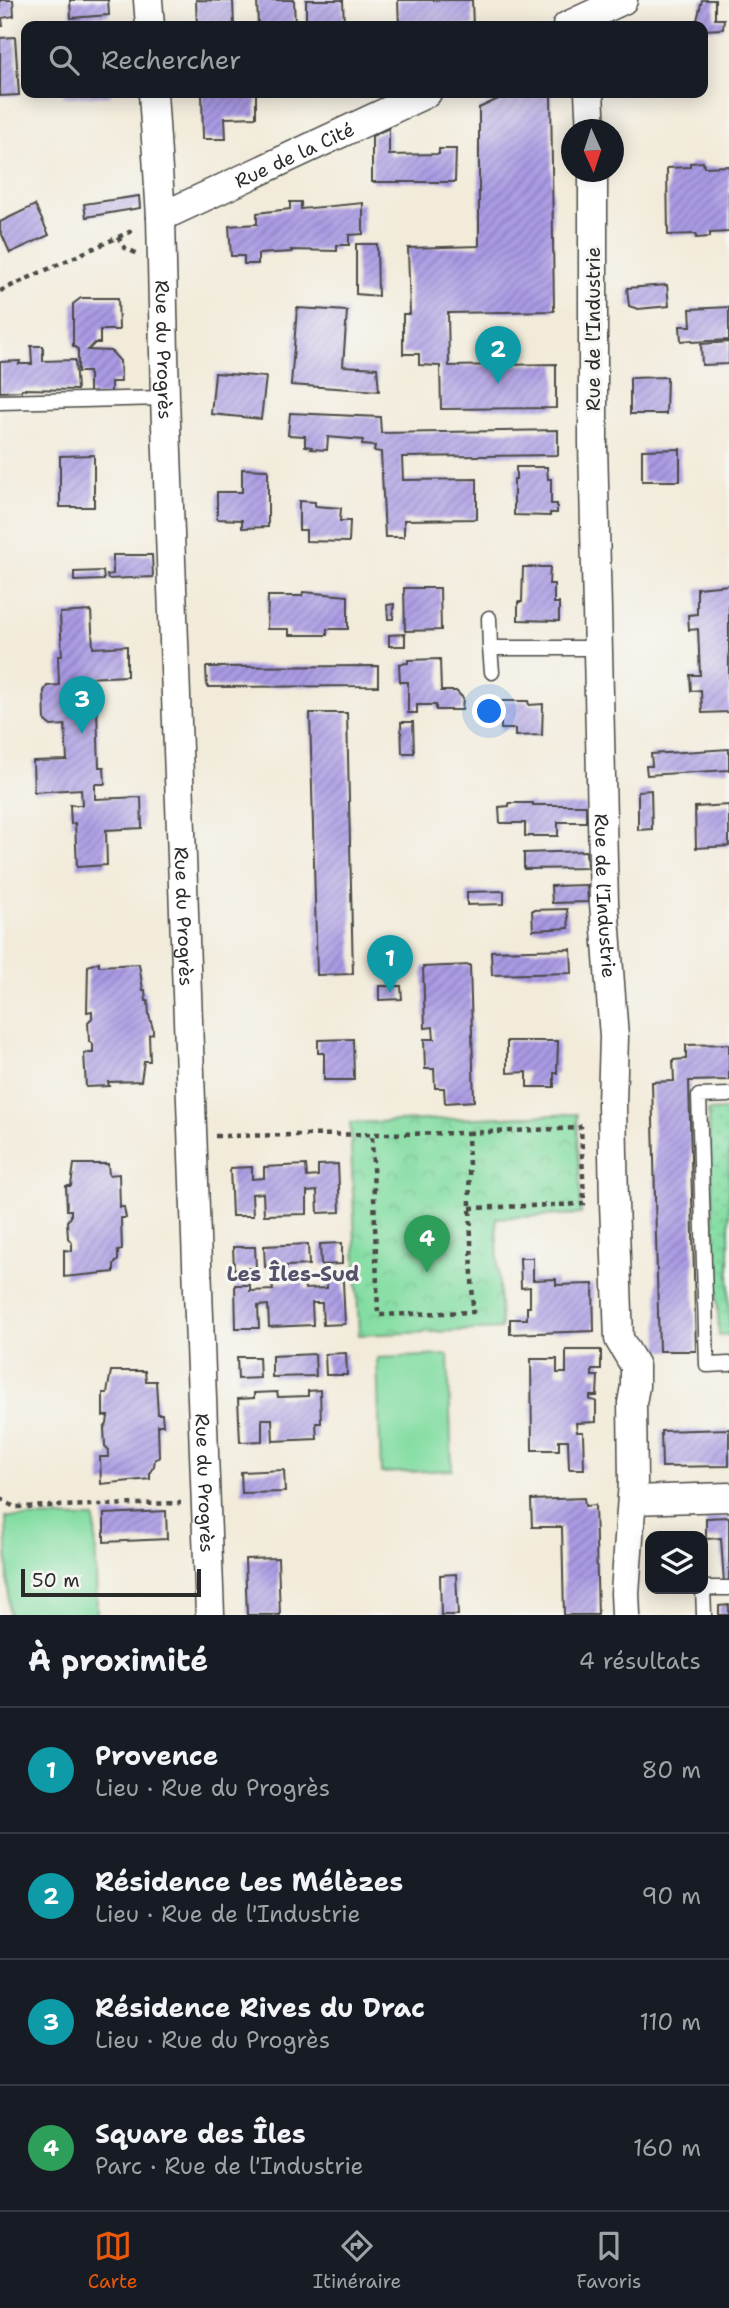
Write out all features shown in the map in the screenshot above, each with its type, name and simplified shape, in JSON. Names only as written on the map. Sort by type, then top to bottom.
[{"type":"street","points":[[148,0],[150,21]]},
{"type":"street","points":[[582,17],[622,0]]},
{"type":"street","name":"Rue du Progrès","points":[[153,98],[162,217],[165,398],[210,1615]]},
{"type":"street","name":"Rue de la Cité","points":[[162,217],[416,98]]},
{"type":"street","points":[[589,98],[590,119]]},
{"type":"street","name":"Rue de l'Industrie","points":[[593,182],[593,430],[604,903],[614,1037],[612,1104],[619,1339],[635,1366],[626,1615]]},
{"type":"street","points":[[632,1500],[729,1497]]},
{"type":"lane","points":[[0,402],[165,398]]},
{"type":"lane","points":[[489,618],[492,672]]},
{"type":"lane","points":[[490,648],[598,648]]},
{"type":"lane","points":[[729,1095],[699,1096],[707,1365],[729,1364]]},
{"type":"lane","points":[[704,1615],[703,1588],[729,1588]]},
{"type":"path","points":[[0,291],[162,217]]},
{"type":"path","points":[[193,1136],[372,1136],[578,1128],[593,1119],[598,1104],[612,1104]]},
{"type":"path","points":[[470,1208],[584,1204],[581,1126]]},
{"type":"path","points":[[372,1136],[377,1315],[473,1312],[468,1133]]},
{"type":"path","points":[[0,1498],[14,1507],[207,1503]]},
{"type":"green space","points":[[729,1110],[729,1335],[719,1336],[708,1111]]},
{"type":"green space","points":[[577,1114],[581,1214],[496,1218],[501,1329],[359,1335],[350,1123]]},
{"type":"green space","points":[[448,1355],[452,1470],[381,1473],[377,1358]]},
{"type":"green space","points":[[6,1517],[95,1518],[97,1615],[9,1615]]},
{"type":"building","points":[[0,0],[13,0],[14,16],[2,18],[3,26],[0,26]]},
{"type":"building","points":[[70,0],[108,0],[109,15],[71,18]]},
{"type":"building","points":[[196,0],[233,1],[234,21],[197,21]]},
{"type":"building","points":[[257,0],[294,0],[295,21],[258,21]]},
{"type":"building","points":[[306,0],[343,0],[344,21],[306,21]]},
{"type":"building","points":[[398,0],[472,0],[473,21],[399,21]]},
{"type":"building","points":[[702,0],[715,0],[715,19],[724,19],[723,29],[708,30],[708,21],[697,20]]},
{"type":"building","points":[[15,37],[19,95],[0,96],[0,38]]},
{"type":"building","points":[[202,98],[256,98],[256,117],[225,118],[226,139],[203,139]]},
{"type":"building","points":[[500,98],[551,98],[554,311],[448,313],[449,366],[556,364],[556,408],[441,409],[440,366],[419,365],[419,354],[403,354],[403,314],[410,314],[408,248],[479,246],[479,108]]},
{"type":"building","points":[[389,128],[389,155],[439,154],[439,149],[456,149],[455,182],[372,182],[372,136]]},
{"type":"building","points":[[703,162],[704,167],[729,166],[729,232],[710,233],[710,237],[696,238],[696,234],[668,235],[667,168],[690,167],[690,163]]},
{"type":"building","points":[[139,196],[140,208],[86,217],[84,204]]},
{"type":"building","points":[[290,202],[301,202],[301,209],[363,203],[363,234],[349,235],[349,245],[337,245],[337,251],[291,250],[292,252],[258,254],[258,264],[244,264],[244,256],[231,256],[229,226],[257,224],[257,213],[290,209]]},
{"type":"building","points":[[35,205],[49,235],[10,253],[0,230],[0,222]]},
{"type":"building","points":[[356,244],[377,244],[378,296],[356,294]]},
{"type":"building","points":[[667,285],[669,306],[638,309],[629,306],[627,288]]},
{"type":"building","points":[[81,298],[118,298],[119,330],[100,330],[100,343],[95,343],[88,350],[111,351],[120,361],[121,382],[111,382],[111,396],[94,397],[89,391],[89,372],[78,372],[78,349],[73,346],[73,304]]},
{"type":"building","points":[[729,307],[729,340],[681,341],[680,326],[691,326],[690,309]]},
{"type":"building","points":[[297,308],[347,311],[343,366],[377,368],[379,391],[291,385]]},
{"type":"building","points":[[729,342],[729,364],[702,365],[701,344]]},
{"type":"building","points":[[31,346],[43,346],[43,361],[75,360],[77,390],[22,389],[0,392],[0,362],[20,361],[19,364],[32,364]]},
{"type":"building","points":[[215,373],[266,377],[261,419],[211,414]]},
{"type":"building","points":[[667,377],[666,414],[630,414],[630,378]]},
{"type":"building","points":[[290,413],[380,417],[381,433],[558,430],[558,455],[402,457],[403,480],[477,479],[477,519],[404,520],[404,537],[385,537],[381,452],[374,451],[375,446],[362,445],[363,440],[328,437],[327,450],[311,449],[312,447],[305,446],[305,436],[288,435]]},
{"type":"building","points":[[680,449],[680,481],[642,481],[642,450]]},
{"type":"building","points":[[94,455],[94,507],[60,507],[60,456]]},
{"type":"building","points":[[516,467],[547,467],[548,479],[551,479],[551,504],[557,504],[557,513],[550,513],[550,516],[514,515]]},
{"type":"building","points":[[242,469],[268,470],[268,527],[242,528],[242,520],[217,519],[217,492],[242,492]]},
{"type":"building","points":[[299,501],[315,502],[315,506],[341,508],[340,521],[350,521],[349,542],[306,541],[306,530],[299,530]]},
{"type":"building","points":[[113,555],[152,555],[153,577],[108,579],[107,575],[113,574]]},
{"type":"building","points":[[523,567],[550,567],[549,584],[554,584],[554,603],[559,603],[559,621],[518,620],[518,602],[522,602]]},
{"type":"building","points":[[103,571],[104,580],[74,581],[74,572]]},
{"type":"building","points":[[729,585],[729,712],[702,713],[701,690],[691,691],[690,675],[700,675],[698,629],[689,630],[688,615],[697,614],[697,588]]},
{"type":"building","points":[[404,588],[440,588],[441,630],[405,631]]},
{"type":"building","points":[[303,592],[348,596],[348,629],[327,629],[327,635],[289,635],[289,629],[267,629],[268,596],[302,596]]},
{"type":"building","points":[[394,604],[393,619],[388,619],[387,605]]},
{"type":"building","points":[[91,611],[93,648],[127,646],[127,676],[85,678],[86,684],[96,683],[99,767],[104,767],[105,784],[95,784],[95,799],[141,797],[142,828],[106,830],[107,865],[77,867],[75,823],[71,824],[70,805],[82,805],[81,789],[34,792],[33,761],[67,760],[65,725],[51,726],[45,721],[44,691],[47,686],[59,685],[58,656],[62,656],[60,613]]},
{"type":"building","points":[[405,634],[405,646],[389,646],[389,635]]},
{"type":"building","points":[[440,659],[441,691],[456,691],[463,698],[462,710],[436,710],[436,705],[417,705],[417,713],[408,713],[408,682],[400,682],[399,664],[408,663],[408,660]]},
{"type":"building","points":[[378,666],[378,686],[207,687],[206,667]]},
{"type":"building","points":[[501,701],[543,704],[542,735],[515,736],[515,729],[501,729]]},
{"type":"building","points":[[310,713],[347,713],[353,974],[317,975]]},
{"type":"building","points":[[401,722],[413,722],[414,753],[402,753]]},
{"type":"building","points":[[729,749],[729,770],[647,775],[646,766],[652,766],[651,754]]},
{"type":"building","points":[[651,790],[652,829],[638,830],[638,791]]},
{"type":"building","points":[[509,803],[586,805],[586,822],[558,822],[558,836],[525,836],[525,823],[500,823],[499,807],[509,806]]},
{"type":"building","points":[[729,805],[729,846],[696,848],[695,807]]},
{"type":"building","points":[[586,851],[587,868],[524,869],[524,853]]},
{"type":"building","points":[[587,885],[588,902],[552,903],[551,886]]},
{"type":"building","points":[[504,891],[504,904],[467,905],[467,892]]},
{"type":"building","points":[[567,909],[569,928],[533,930],[532,910]]},
{"type":"building","points":[[571,949],[572,973],[492,975],[491,951]]},
{"type":"building","points":[[99,962],[99,966],[139,964],[153,1029],[153,1034],[149,1035],[150,1061],[144,1061],[141,1081],[108,1082],[109,1086],[86,1087],[84,1053],[93,1053],[88,1022],[92,1018],[92,1011],[87,1012],[88,966]]},
{"type":"building","points":[[470,965],[474,1101],[445,1103],[444,1088],[435,1088],[434,1069],[425,1069],[424,1039],[434,1039],[433,1027],[425,1028],[423,967]]},
{"type":"building","points":[[379,986],[401,986],[402,999],[379,1000]]},
{"type":"building","points":[[353,1039],[354,1080],[324,1080],[324,1053],[318,1053],[318,1040]]},
{"type":"building","points":[[507,1041],[558,1041],[554,1087],[527,1087],[527,1072],[507,1073]]},
{"type":"building","points":[[729,1044],[729,1080],[689,1081],[696,1351],[659,1351],[652,1082],[674,1081],[673,1060],[686,1059],[686,1045]]},
{"type":"building","points":[[74,1164],[108,1164],[109,1175],[119,1174],[120,1207],[124,1207],[126,1218],[121,1218],[122,1250],[118,1251],[114,1272],[64,1277],[64,1250],[72,1251],[72,1243],[68,1238],[67,1221],[71,1217],[71,1210],[67,1210],[66,1186],[71,1186]]},
{"type":"building","points":[[338,1164],[340,1212],[318,1213],[317,1191],[307,1192],[307,1214],[264,1215],[263,1193],[252,1194],[253,1216],[232,1216],[230,1168],[252,1167],[252,1179],[264,1178],[264,1167],[306,1165],[307,1177],[318,1176],[318,1165]]},
{"type":"building","points":[[342,1243],[342,1264],[321,1265],[320,1244]]},
{"type":"building","points":[[308,1244],[309,1265],[265,1267],[264,1246]]},
{"type":"building","points":[[233,1247],[255,1247],[256,1268],[234,1269]]},
{"type":"building","points":[[520,1258],[533,1258],[533,1280],[556,1279],[556,1285],[593,1284],[594,1331],[510,1334],[510,1319],[527,1319],[527,1307],[530,1307],[530,1287],[521,1288]]},
{"type":"building","points":[[327,1281],[343,1281],[345,1324],[323,1325],[322,1303],[312,1303],[313,1325],[269,1327],[268,1305],[258,1306],[259,1328],[236,1328],[235,1285],[250,1285],[250,1291],[273,1290],[272,1283],[304,1282],[305,1289],[327,1288]]},
{"type":"building","points":[[566,1350],[601,1350],[601,1370],[592,1370],[592,1376],[598,1376],[597,1396],[590,1396],[590,1400],[596,1401],[596,1422],[576,1423],[577,1432],[583,1432],[584,1469],[569,1469],[568,1440],[559,1440],[559,1450],[532,1450],[531,1359],[557,1359],[557,1373],[566,1373]]},
{"type":"building","points":[[346,1353],[347,1375],[326,1375],[325,1354]]},
{"type":"building","points":[[315,1354],[316,1376],[272,1377],[272,1356]]},
{"type":"building","points":[[237,1357],[259,1357],[260,1378],[238,1379]]},
{"type":"building","points":[[111,1371],[145,1371],[146,1381],[156,1381],[158,1414],[162,1414],[163,1425],[158,1425],[159,1458],[155,1459],[150,1479],[101,1484],[100,1457],[108,1457],[109,1450],[105,1446],[104,1428],[108,1416],[103,1416],[103,1393],[107,1393]]},
{"type":"building","points":[[320,1390],[321,1423],[316,1423],[317,1439],[273,1441],[272,1419],[262,1419],[262,1441],[240,1442],[238,1399],[254,1398],[254,1393],[277,1392],[278,1397],[308,1396],[308,1391]]},
{"type":"building","points":[[729,1429],[729,1466],[662,1467],[661,1431]]},
{"type":"building","points":[[284,1470],[285,1492],[242,1493],[241,1472]]},
{"type":"building","points":[[584,1498],[585,1506],[595,1505],[598,1615],[564,1615],[562,1527],[532,1527],[531,1500]]},
{"type":"building","points":[[166,1511],[167,1539],[104,1542],[104,1514]]},
{"type":"building","points":[[729,1517],[729,1584],[724,1584],[721,1538],[708,1539],[706,1518]]},
{"type":"building","points":[[278,1558],[280,1615],[247,1615],[245,1559]]},
{"type":"building","points":[[456,1574],[458,1615],[441,1615],[440,1575]]},
{"type":"building","points":[[729,1605],[729,1615],[719,1615],[719,1606]]},
{"type":"place","name":"Résidence Les Mélèzes","points":[[498,384]]},
{"type":"place","name":"Résidence Rives du Drac","points":[[82,734]]},
{"type":"place","name":"Provence","points":[[390,993]]},
{"type":"place","name":"Square des Îles","points":[[427,1273]]},
{"type":"district","name":"Les Îles-Sud","points":[[293,1274]]}]
